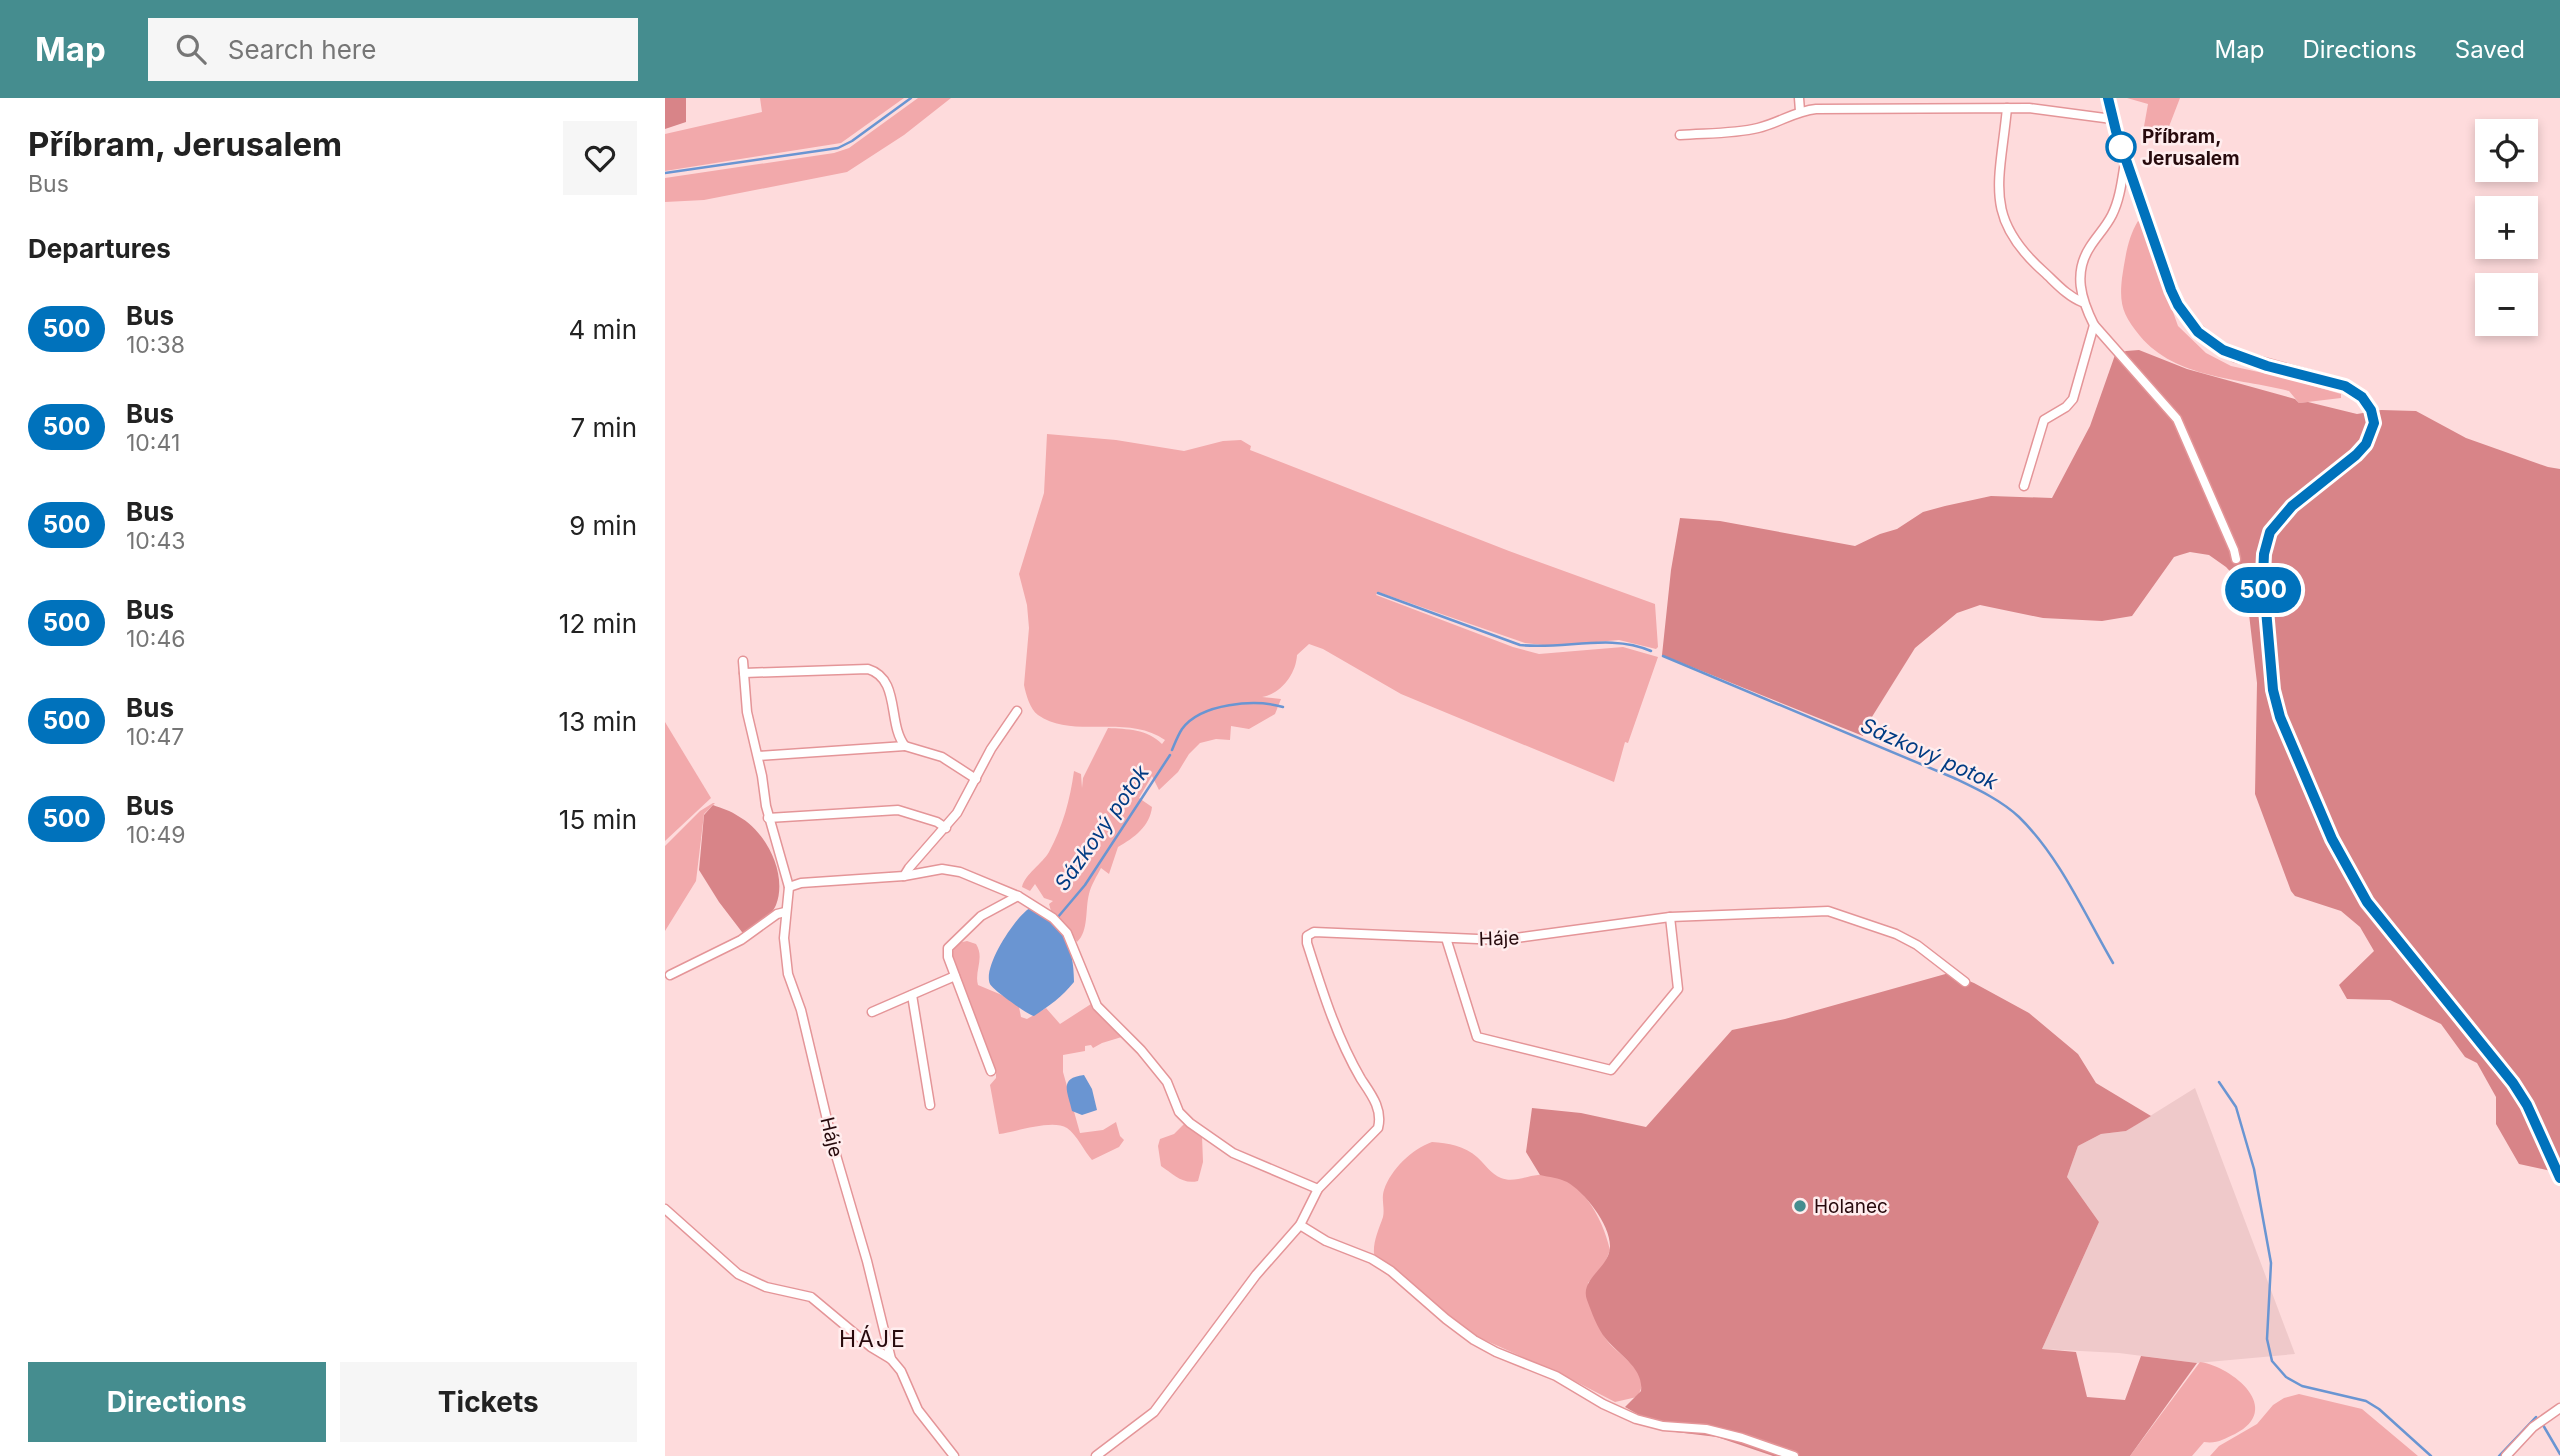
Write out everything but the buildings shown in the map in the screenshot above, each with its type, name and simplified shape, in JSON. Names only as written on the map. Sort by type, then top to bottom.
[{"type":"street","points":[[1799,98],[1800,111]]},
{"type":"street","points":[[2108,98],[2125,159],[2171,290],[2178,305],[2198,332],[2236,356],[2345,386],[2362,397],[2371,410],[2374,423],[2366,444],[2292,506],[2270,532],[2264,554],[2263,575],[2273,690],[2285,730],[2332,839],[2352,878],[2383,924],[2513,1083],[2527,1105],[2560,1178]]},
{"type":"street","points":[[1680,135],[1755,129],[1800,111],[1850,108],[2046,108],[2112,118]]},
{"type":"street","points":[[2007,108],[2000,153],[1999,187],[2000,210],[2005,225],[2031,261],[2073,298],[2082,302]]},
{"type":"street","points":[[2125,159],[2116,207],[2084,258],[2082,302],[2094,325],[2177,419],[2236,559]]},
{"type":"street","points":[[2024,486],[2044,420],[2066,407],[2073,399],[2094,325]]},
{"type":"street","points":[[743,662],[747,712],[758,755],[768,818],[789,887],[801,883],[904,876],[942,870],[960,872],[1018,896],[1053,918],[1067,933],[1097,1006],[1142,1050],[1159,1071],[1167,1082],[1179,1112],[1190,1123],[1233,1153],[1318,1189]]},
{"type":"street","points":[[744,673],[868,669],[875,671],[887,684],[899,737],[905,746]]},
{"type":"street","points":[[904,876],[957,813],[991,749],[1017,711]]},
{"type":"street","points":[[758,755],[905,746],[942,757],[976,779]]},
{"type":"street","points":[[768,818],[898,810],[937,822],[946,828]]},
{"type":"street","name":"Háje","points":[[789,887],[784,938],[788,974],[801,1010],[833,1145],[867,1261],[891,1359]]},
{"type":"street","points":[[991,1071],[948,957],[948,948],[981,916],[1018,896]]},
{"type":"street","name":"Háje","points":[[1096,1456],[1154,1412],[1256,1275],[1300,1225],[1318,1189],[1373,1136],[1380,1121],[1376,1103],[1348,1057],[1334,1025],[1307,943],[1307,936],[1314,932],[1501,940],[1670,917],[1828,911],[1896,934],[1917,945],[1965,982]]},
{"type":"street","points":[[670,975],[741,940],[777,914],[785,912]]},
{"type":"street","points":[[1446,938],[1477,1037],[1611,1070],[1678,989],[1670,917]]},
{"type":"street","points":[[872,1012],[955,976]]},
{"type":"street","points":[[912,995],[929,1105]]},
{"type":"street","name":"Háje","points":[[665,1209],[738,1274],[766,1287],[811,1297],[871,1347],[891,1359],[901,1371],[918,1410],[954,1456]]},
{"type":"street","points":[[1300,1225],[1326,1241],[1373,1259],[1446,1319],[1496,1352],[1556,1376],[1603,1404],[1636,1419],[1663,1426],[1706,1429],[1794,1456]]},
{"type":"street","points":[[2507,1456],[2533,1427],[2560,1408]]},
{"type":"shaded area","points":[[665,98],[686,98],[686,122],[665,129]]},
{"type":"shaded area","points":[[760,98],[904,98],[841,143],[665,171],[665,134],[762,112]]},
{"type":"shaded area","points":[[918,98],[951,98],[904,135],[847,172],[704,200],[665,202],[665,178],[834,153],[849,148]]},
{"type":"shaded area","points":[[2127,98],[2180,98],[2163,142],[2143,132],[2148,104]]},
{"type":"shaded area","points":[[2138,221],[2142,224],[2178,326],[2206,353],[2231,366],[2341,394],[2341,398],[2299,403],[2289,391],[2209,375],[2171,361],[2155,350],[2134,329],[2122,303],[2121,287],[2126,255]]},
{"type":"shaded area","points":[[2139,350],[2187,369],[2295,399],[2299,403],[2308,402],[2357,414],[2381,410],[2416,411],[2466,438],[2560,469],[2560,1173],[2519,1164],[2496,1124],[2496,1097],[2477,1063],[2465,1057],[2441,1024],[2390,1000],[2347,999],[2339,985],[2374,951],[2360,927],[2341,911],[2295,896],[2291,891],[2255,794],[2257,683],[2247,597],[2239,581],[2209,555],[2190,552],[2174,557],[2132,616],[2102,621],[2043,618],[1980,605],[1957,613],[1915,648],[1865,728],[1863,736],[1662,655],[1671,570],[1680,518],[1720,521],[1855,546],[1897,529],[1923,512],[1945,506],[1991,496],[2052,498],[2090,426],[2115,355]]},
{"type":"shaded area","points":[[1047,434],[1116,440],[1184,451],[1223,441],[1241,440],[1251,446],[1250,450],[1509,551],[1655,604],[1656,649],[1619,640],[1552,646],[1525,643],[1378,592],[1376,595],[1513,647],[1539,654],[1623,647],[1658,657],[1628,743],[1625,742],[1614,782],[1401,694],[1323,649],[1309,644],[1297,655],[1294,669],[1286,682],[1275,692],[1262,697],[1281,699],[1275,714],[1249,729],[1231,726],[1230,740],[1216,739],[1200,743],[1189,754],[1178,772],[1159,790],[1152,776],[1139,798],[1152,807],[1151,814],[1145,826],[1118,847],[1109,874],[1101,868],[1090,891],[1085,926],[1077,942],[1068,927],[1051,911],[1049,904],[1053,901],[1044,898],[1035,884],[1030,891],[1022,887],[1024,882],[1054,842],[1065,813],[1074,771],[1081,774],[1082,788],[1083,778],[1108,728],[1150,735],[1162,744],[1165,740],[1134,728],[1067,726],[1052,722],[1038,715],[1029,702],[1024,685],[1029,628],[1027,605],[1019,574],[1044,493]]},
{"type":"shaded area","points":[[665,722],[711,798],[665,841]]},
{"type":"shaded area","points":[[713,803],[704,814],[696,881],[665,931],[665,846],[700,811]]},
{"type":"shaded area","points":[[713,805],[748,823],[765,843],[777,867],[779,893],[776,905],[767,918],[745,936],[699,870],[704,815]]},
{"type":"shaded area","points":[[967,941],[976,944],[979,949],[978,985],[1009,998],[1019,1007],[1021,1017],[1027,1019],[1046,1008],[1060,1024],[1091,1004],[1125,1036],[1093,1048],[1091,1045],[1085,1046],[1085,1051],[1063,1055],[1063,1072],[1080,1133],[1103,1130],[1116,1122],[1124,1140],[1119,1147],[1092,1160],[1074,1135],[1067,1128],[1060,1126],[1043,1125],[999,1134],[990,1085],[996,1078],[996,1072],[982,1042],[951,954],[958,943]]},
{"type":"shaded area","points":[[1949,973],[1974,983],[2029,1013],[2078,1054],[2096,1083],[2151,1116],[2126,1131],[2101,1134],[2078,1146],[2067,1177],[2099,1222],[2042,1349],[2076,1352],[2087,1397],[2125,1400],[2141,1356],[2197,1363],[2130,1456],[1773,1456],[1717,1437],[1667,1431],[1625,1407],[1641,1391],[1639,1375],[1603,1335],[1586,1293],[1590,1281],[1609,1253],[1608,1234],[1597,1213],[1582,1194],[1567,1182],[1540,1175],[1526,1152],[1532,1108],[1581,1113],[1646,1127],[1732,1030],[1785,1019]]},
{"type":"shaded area","points":[[2195,1088],[2295,1354],[2197,1363],[2119,1353],[2042,1349],[2099,1222],[2067,1177],[2078,1146],[2101,1134],[2126,1131]]},
{"type":"shaded area","points":[[1185,1123],[1202,1136],[1203,1162],[1198,1181],[1193,1182],[1183,1180],[1161,1166],[1158,1146],[1160,1139],[1174,1134]]},
{"type":"shaded area","points":[[1432,1142],[1467,1150],[1501,1178],[1510,1180],[1538,1175],[1553,1176],[1577,1188],[1586,1199],[1595,1211],[1610,1250],[1605,1263],[1588,1283],[1604,1336],[1631,1364],[1641,1379],[1637,1397],[1615,1402],[1480,1338],[1445,1313],[1374,1254],[1375,1240],[1383,1217],[1383,1193],[1387,1182],[1403,1161]]},
{"type":"shaded area","points":[[2200,1362],[2226,1372],[2248,1390],[2254,1402],[2255,1413],[2249,1424],[2224,1439],[2204,1442],[2192,1456],[2130,1456]]},
{"type":"shaded area","points":[[2299,1394],[2362,1409],[2418,1456],[2210,1456],[2219,1446],[2257,1424],[2273,1405],[2284,1398]]},
{"type":"water","points":[[1030,908],[1051,922],[1064,938],[1072,957],[1074,982],[1060,997],[1034,1016],[997,991],[990,984],[989,976],[995,955],[1002,943]]},
{"type":"water","points":[[1084,1075],[1092,1089],[1097,1110],[1082,1115],[1072,1111],[1067,1087],[1071,1079]]},
{"type":"waterway","points":[[665,173],[838,148],[852,141],[911,98]]},
{"type":"waterway","name":"Sázkový potok","points":[[1378,593],[1520,645],[1619,643],[1651,651]]},
{"type":"waterway","name":"Sázkový potok","points":[[1663,656],[1954,778],[2004,805],[2019,817],[2047,850],[2113,963]]},
{"type":"waterway","name":"Sázkový potok","points":[[1172,750],[1182,729],[1202,713],[1229,705],[1258,703],[1283,707]]},
{"type":"waterway","name":"Sázkový potok","points":[[1058,917],[1085,885],[1170,755]]},
{"type":"waterway","name":"Sázkový potok","points":[[2219,1082],[2236,1107],[2254,1169],[2271,1263],[2267,1339],[2272,1361],[2286,1377],[2302,1386],[2366,1401],[2379,1409],[2431,1456]]},
{"type":"waterway","name":"Sázkový potok","points":[[2499,1456],[2536,1417]]},
{"type":"waterway","name":"Sázkový potok","points":[[2543,1425],[2560,1454]]},
{"type":"bus line","name":"500","points":[[2108,98],[2116,131],[2171,290],[2187,319],[2198,332],[2223,350],[2267,366],[2345,386],[2362,397],[2371,410],[2374,423],[2366,444],[2292,506],[2279,518],[2270,532],[2264,554],[2263,575],[2273,690],[2280,717],[2332,839],[2352,878],[2383,924],[2513,1083],[2539,1129],[2560,1178]]},
{"type":"place","name":"Příbram, Jerusalem","points":[[2121,147]]},
{"type":"place","name":"Holanec","points":[[1800,1206]]},
{"type":"district","name":"HÁJE","points":[[873,1339]]}]
